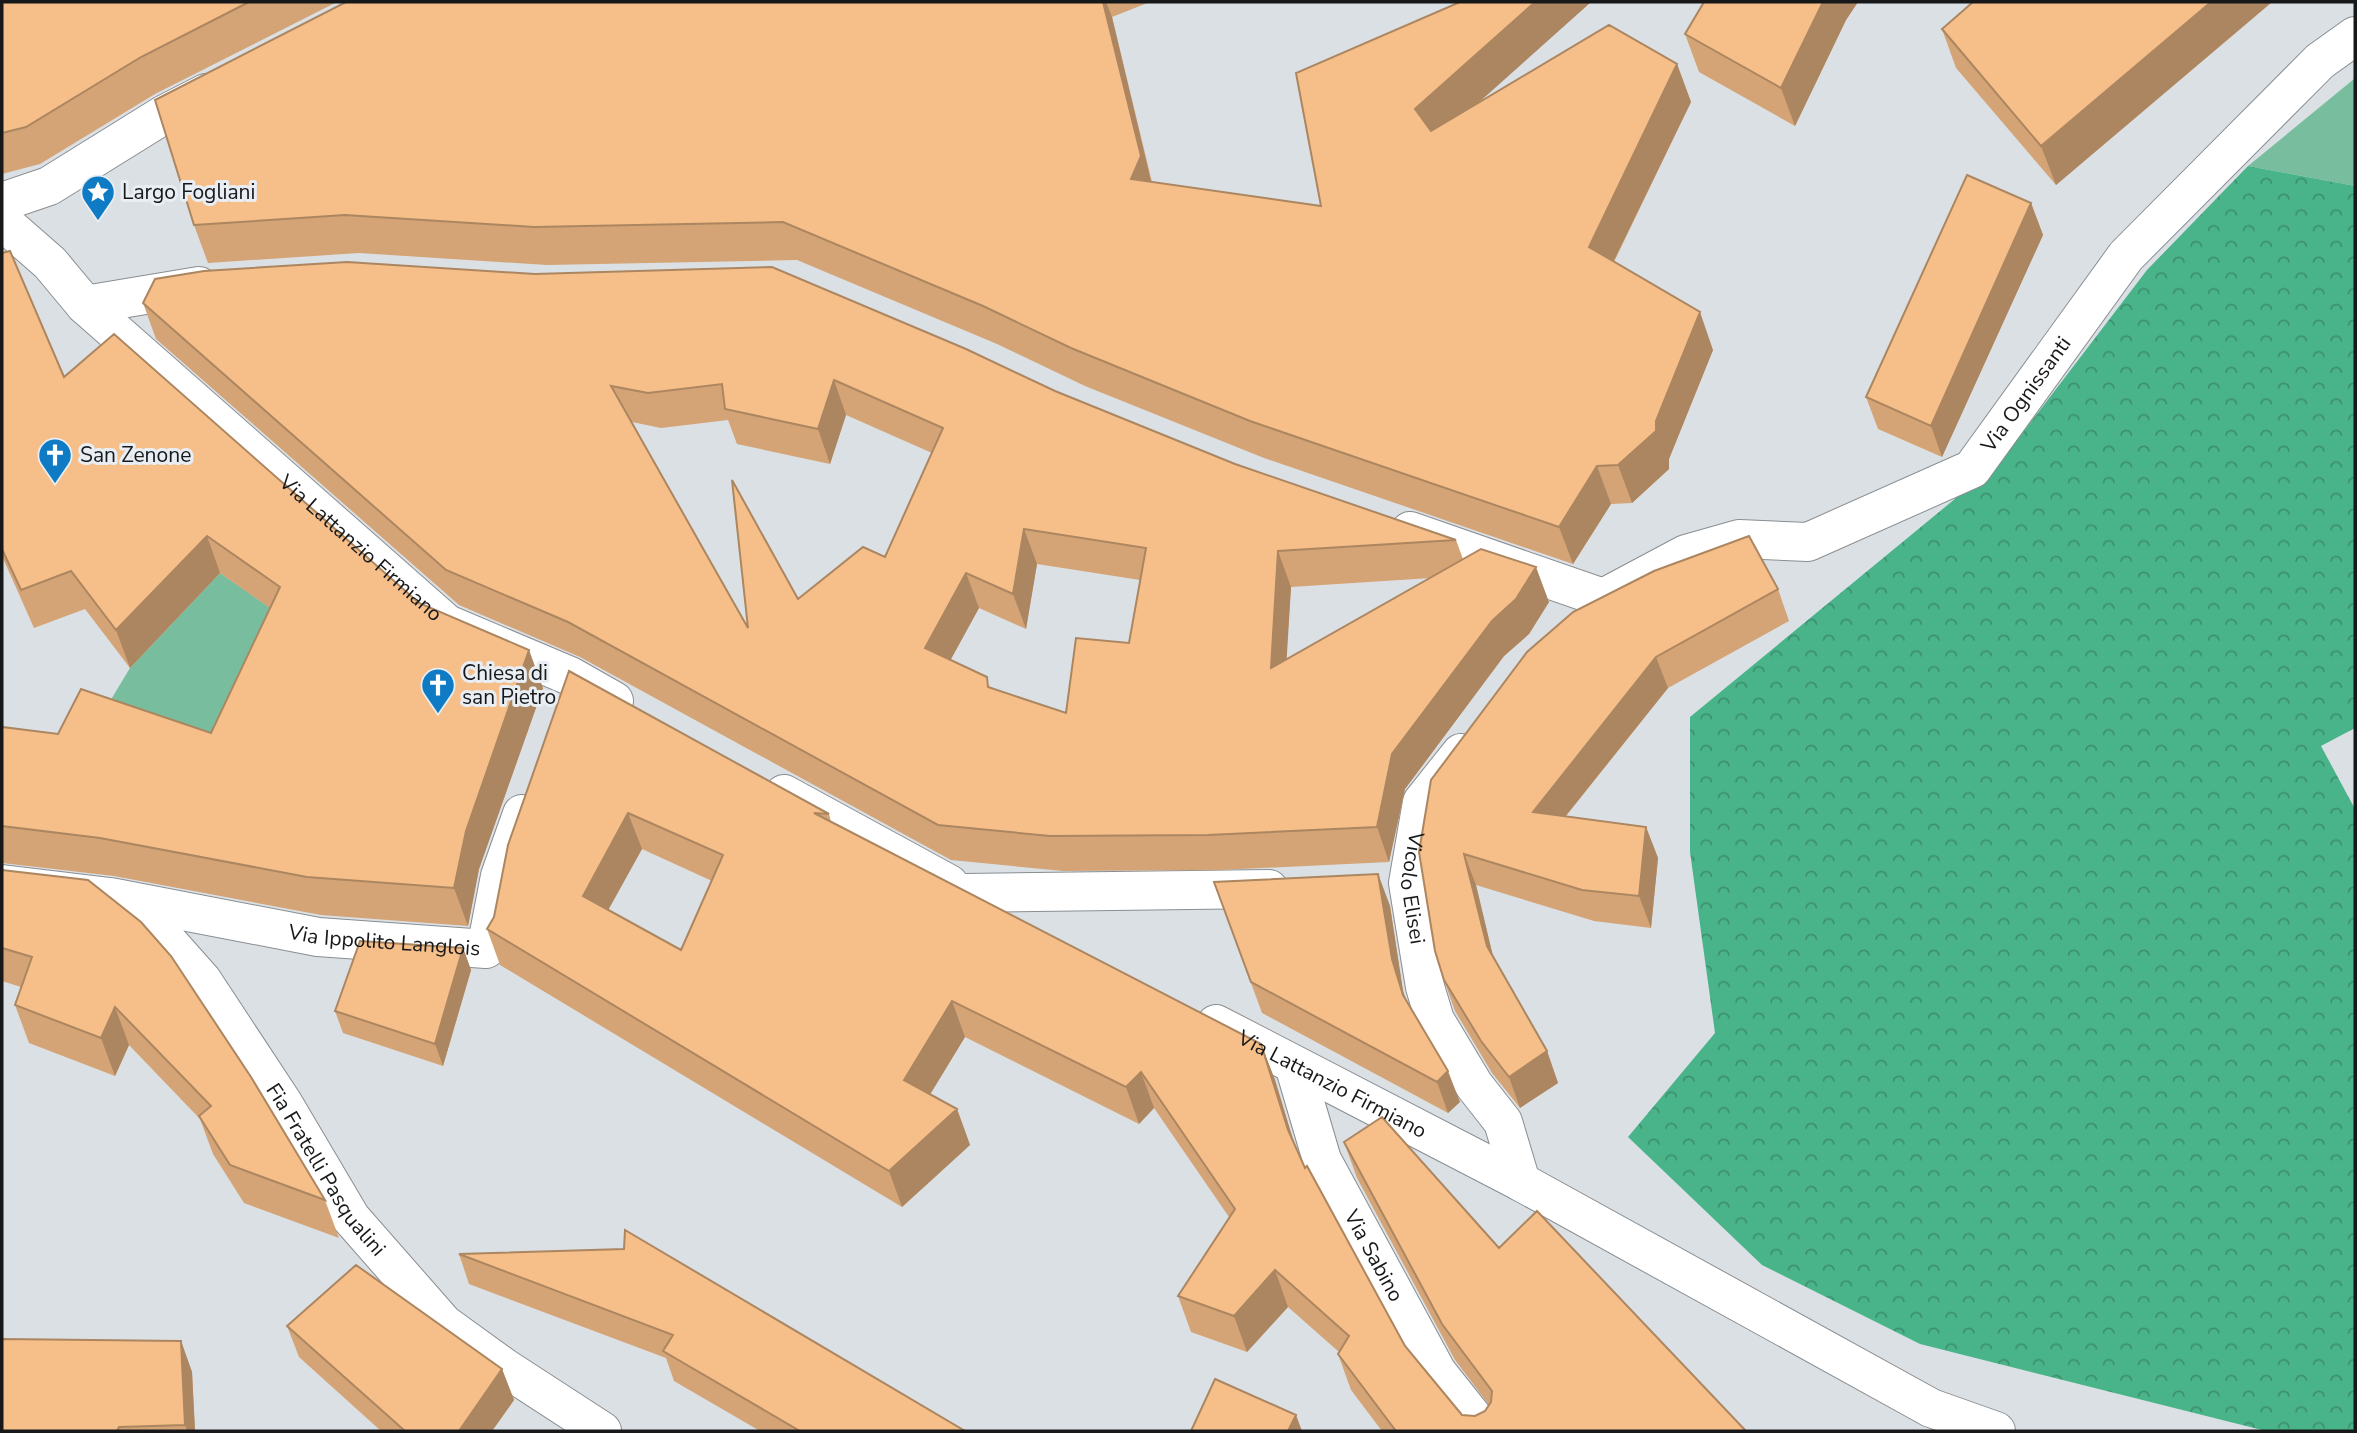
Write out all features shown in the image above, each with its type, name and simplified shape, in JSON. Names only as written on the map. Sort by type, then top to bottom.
[{"type":"street","name":"Via Ognissanti","points":[[1603,598],[1686,554],[1739,539],[1808,542],[1972,470],[2126,256],[2320,61],[2355,36]]},
{"type":"street","points":[[2,202],[49,187],[165,114],[238,77]]},
{"type":"street","name":"Via Lattanzio Firmiano","points":[[2,221],[50,264],[85,305],[447,624],[570,676],[641,716]]},
{"type":"street","points":[[85,305],[240,282]]},
{"type":"street","points":[[1375,519],[1603,598],[1572,625]]},
{"type":"street","points":[[556,714],[570,676]]},
{"type":"street","name":"Vicolo Elisei","points":[[1482,725],[1422,802],[1408,883],[1425,987],[1435,1020],[1474,1084],[1503,1122],[1521,1182]]},
{"type":"street","points":[[749,775],[1026,925]]},
{"type":"street","name":"Via Ippolito Langlois","points":[[2,884],[110,897],[318,937],[486,949],[500,876],[535,776]]},
{"type":"street","points":[[1368,885],[1408,883]]},
{"type":"street","points":[[965,892],[1221,892],[1301,888]]},
{"type":"street","name":"Fia Fratelli Pasqualini","points":[[110,897],[170,944],[202,980],[283,1103],[351,1218],[444,1324],[588,1423]]},
{"type":"street","name":"Via Lattanzio Firmiano","points":[[1184,1007],[1521,1182],[1931,1408],[1996,1431]]},
{"type":"street","name":"Via Sabino","points":[[1294,1065],[1322,1160],[1437,1372],[1484,1431]]},
{"type":"green space","points":[[2354,79],[2355,186],[2248,166]]},
{"type":"green space","points":[[2248,166],[2355,186],[2355,728],[2321,746],[2355,809],[2355,1431],[2266,1431],[1920,1344],[1762,1265],[1628,1137],[1715,1033],[1690,852],[1690,717],[2001,461],[2147,270]]},
{"type":"green space","points":[[220,573],[294,624],[206,810],[95,726],[130,668]]},
{"type":"building","points":[[2,2],[249,2],[141,57],[26,127],[2,133]]},
{"type":"building","points":[[346,2],[1103,2],[1141,156],[1131,179],[1321,206],[1296,73],[1460,2],[1535,2],[1415,109],[1431,131],[1609,25],[1677,64],[1589,247],[1700,312],[1656,421],[1656,431],[1618,465],[1597,466],[1559,527],[1250,421],[1071,348],[983,306],[783,222],[534,227],[345,215],[194,225],[155,100]]},
{"type":"building","points":[[1704,2],[1823,2],[1781,88],[1685,34]]},
{"type":"building","points":[[1973,2],[2211,2],[2041,146],[1942,29]]},
{"type":"building","points":[[1967,175],[2031,203],[1931,426],[1866,397]]},
{"type":"building","points":[[10,251],[64,377],[114,334],[419,603],[529,650],[466,831],[454,888],[307,877],[100,838],[2,826],[2,727],[58,734],[81,689],[211,733],[280,587],[207,536],[116,630],[71,571],[21,590],[2,549],[2,253]]},
{"type":"building","points":[[347,262],[535,274],[772,267],[966,349],[1055,391],[1235,464],[1456,540],[1278,551],[1271,668],[1481,549],[1536,567],[1516,599],[1492,621],[1392,754],[1377,827],[1208,835],[1050,836],[938,825],[568,622],[446,570],[143,303],[155,279],[204,271]],"holes":[[[834,380],[943,428],[885,557],[863,547],[798,599],[732,480],[748,628],[611,386],[648,393],[722,384],[725,409],[818,429]],[[1024,529],[1146,548],[1129,643],[1076,638],[1066,713],[988,687],[987,677],[925,648],[966,573],[1013,594]]]},
{"type":"building","points":[[1749,536],[1778,589],[1656,657],[1533,812],[1646,827],[1639,896],[1582,890],[1464,854],[1487,946],[1547,1051],[1509,1077],[1481,1041],[1444,980],[1435,951],[1419,852],[1431,780],[1527,652],[1573,612],[1654,571]]},
{"type":"building","points":[[569,671],[829,814],[814,813],[1261,1044],[1288,1130],[1305,1168],[1307,1166],[1405,1346],[1462,1415],[1475,1416],[1485,1411],[1491,1402],[1492,1391],[1442,1324],[1344,1142],[1382,1117],[1499,1248],[1537,1211],[1746,1431],[1396,1431],[1338,1354],[1349,1336],[1275,1270],[1234,1316],[1178,1296],[1235,1209],[1141,1072],[1126,1087],[952,1001],[904,1080],[957,1109],[889,1171],[487,929],[494,917],[508,845]],"holes":[[[628,813],[723,855],[681,950],[583,896]]]},
{"type":"building","points":[[2,870],[88,880],[141,922],[171,956],[251,1077],[325,1200],[230,1165],[199,1116],[211,1106],[115,1007],[101,1038],[15,1005],[32,957],[2,948]]},
{"type":"building","points":[[1378,874],[1392,959],[1403,995],[1448,1071],[1437,1082],[1251,982],[1214,882]]},
{"type":"building","points":[[360,941],[463,948],[435,1044],[335,1011]]},
{"type":"building","points":[[625,1230],[965,1431],[800,1431],[663,1351],[673,1335],[459,1254],[624,1249]]},
{"type":"building","points":[[356,1265],[502,1369],[459,1431],[405,1431],[287,1326]]},
{"type":"building","points":[[2,1339],[181,1341],[185,1425],[119,1427],[117,1431],[2,1431]]},
{"type":"building","points":[[1215,1379],[1296,1415],[1288,1431],[1191,1431]]},
{"type":"place","name":"Largo Fogliani","points":[[98,222]]},
{"type":"place","name":"San Zenone","points":[[55,485]]},
{"type":"place","name":"Chiesa di san Pietro","points":[[438,715]]}]
